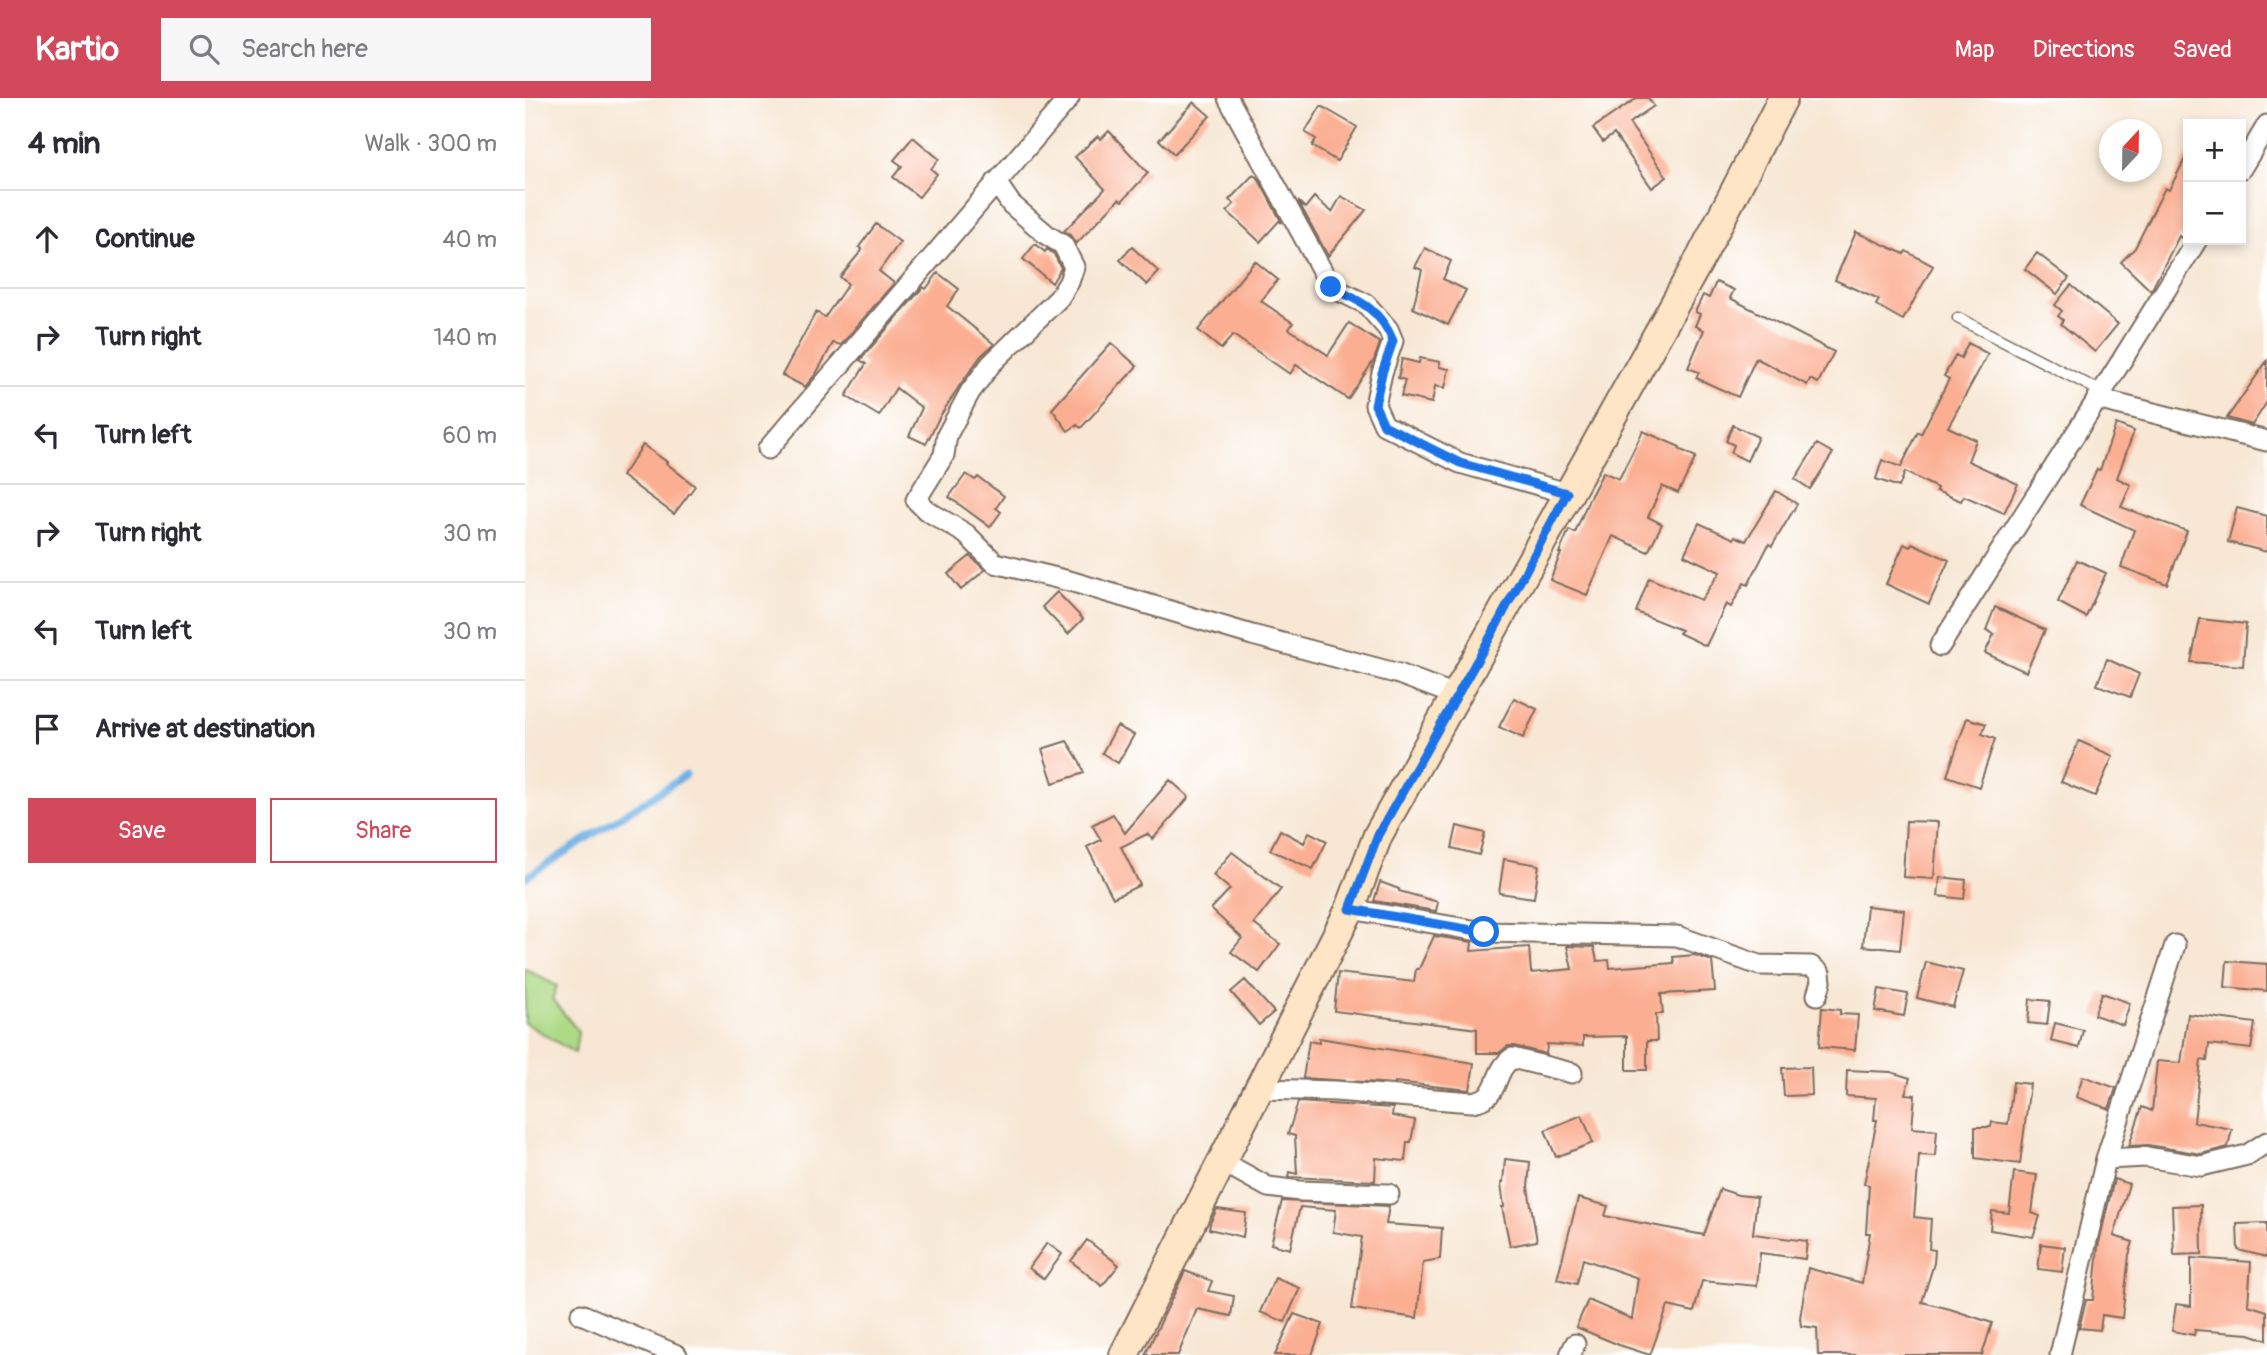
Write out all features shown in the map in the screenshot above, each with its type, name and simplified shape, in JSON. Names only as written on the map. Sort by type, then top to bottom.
[{"type":"street","points":[[768,449],[1069,98]]},
{"type":"street","points":[[1227,98],[1331,287],[1366,303],[1388,330],[1393,341],[1375,405],[1384,425],[1460,463],[1567,493]]},
{"type":"street","points":[[1124,1355],[1350,909],[1378,835],[1702,255],[1783,98]]},
{"type":"street","points":[[2246,161],[2267,125]]},
{"type":"street","points":[[996,182],[1011,204],[1063,245],[1074,267],[1059,298],[991,364],[970,392],[947,435],[944,454],[916,500],[926,510],[966,534],[995,563],[1073,582],[1252,635],[1399,674],[1455,695]]},
{"type":"street","points":[[1940,646],[2194,245]]},
{"type":"street","points":[[2100,396],[2267,441]]},
{"type":"street","points":[[1350,909],[1484,932],[1677,936],[1759,965],[1811,966],[1820,973],[1821,982],[1817,995]]},
{"type":"street","points":[[2060,1355],[2106,1159],[2175,945]]},
{"type":"street","points":[[1258,1089],[1335,1091],[1472,1102],[1489,1097],[1505,1063],[1512,1058],[1572,1073]]},
{"type":"street","points":[[2106,1159],[2146,1157],[2201,1166],[2247,1155],[2267,1142]]},
{"type":"street","points":[[1221,1160],[1268,1186],[1300,1191],[1389,1194]]},
{"type":"street","points":[[581,1314],[677,1355]]},
{"type":"lane","points":[[1958,318],[2100,396]]},
{"type":"green space","points":[[525,969],[557,986],[552,999],[578,1031],[575,1053],[525,1023]]},
{"type":"building","points":[[1637,98],[1648,98],[1654,106],[1629,123],[1667,177],[1652,188],[1614,134],[1603,142],[1593,128]]},
{"type":"building","points":[[1194,102],[1210,116],[1174,154],[1159,140]]},
{"type":"building","points":[[1321,106],[1357,127],[1337,161],[1312,146],[1316,139],[1305,132]]},
{"type":"building","points":[[1109,131],[1148,173],[1076,244],[1064,231],[1105,189],[1075,157],[1098,136],[1101,139]]},
{"type":"building","points":[[913,137],[939,159],[931,169],[937,174],[919,197],[893,177],[902,166],[894,160]]},
{"type":"building","points":[[2183,163],[2183,239],[2179,236],[2151,291],[2121,262],[2135,248],[2165,188],[2169,190]]},
{"type":"building","points":[[1253,175],[1258,178],[1282,223],[1279,221],[1260,242],[1227,211],[1234,204],[1229,200]]},
{"type":"building","points":[[1341,196],[1366,210],[1328,256],[1298,201],[1305,208],[1314,197],[1332,212]]},
{"type":"building","points":[[876,224],[900,242],[879,271],[894,283],[841,345],[833,343],[816,374],[805,387],[782,375],[816,312],[825,317],[848,284],[840,277],[862,250],[859,247]]},
{"type":"building","points":[[1856,232],[1904,254],[1906,251],[1933,266],[1903,320],[1876,305],[1879,300],[1835,280]]},
{"type":"building","points":[[1035,244],[1045,252],[1047,249],[1054,254],[1061,268],[1052,283],[1023,259]]},
{"type":"building","points":[[1132,247],[1159,272],[1147,285],[1120,260]]},
{"type":"building","points":[[1425,248],[1451,261],[1443,279],[1466,290],[1448,325],[1413,308],[1422,270],[1415,267]]},
{"type":"building","points":[[2037,253],[2069,278],[2057,294],[2025,269]]},
{"type":"building","points":[[1255,261],[1278,280],[1261,301],[1293,323],[1289,329],[1328,355],[1349,323],[1380,343],[1374,360],[1348,399],[1296,365],[1290,374],[1233,335],[1221,349],[1198,330]]},
{"type":"building","points":[[938,273],[959,289],[947,306],[994,344],[981,356],[960,385],[926,444],[909,436],[922,408],[896,388],[879,416],[846,396],[866,364],[860,360]]},
{"type":"building","points":[[1716,282],[1734,290],[1730,298],[1834,352],[1818,383],[1810,379],[1807,385],[1756,358],[1738,397],[1696,378],[1699,372],[1688,368],[1704,330],[1695,326],[1700,314],[1695,312],[1703,295],[1709,298]]},
{"type":"building","points":[[2071,285],[2118,324],[2095,352],[2061,324],[2063,320],[2058,316],[2062,311],[2055,305]]},
{"type":"building","points":[[1111,343],[1137,366],[1081,428],[1077,425],[1068,431],[1052,409]]},
{"type":"building","points":[[1968,343],[1988,354],[1948,427],[1976,440],[1968,461],[2018,484],[2004,513],[1964,496],[1961,501],[1936,491],[1937,488],[1905,472],[1899,487],[1876,479],[1882,460],[1901,467],[1949,379],[1944,376],[1956,355],[1961,358]]},
{"type":"building","points":[[1420,358],[1440,362],[1439,367],[1449,369],[1445,388],[1435,386],[1432,403],[1401,396],[1405,380],[1398,378],[1402,359],[1419,363]]},
{"type":"building","points":[[2267,361],[2267,402],[2252,425],[2227,418]]},
{"type":"building","points":[[2116,424],[2134,431],[2117,478],[2131,485],[2121,507],[2187,531],[2167,584],[2121,567],[2134,530],[2080,505],[2097,469],[2100,470]]},
{"type":"building","points":[[1733,425],[1758,437],[1747,461],[1731,453],[1734,445],[1726,441]]},
{"type":"building","points":[[1643,431],[1696,457],[1678,493],[1662,486],[1648,517],[1662,524],[1648,552],[1613,536],[1587,595],[1550,580],[1569,530],[1575,533],[1603,472],[1619,479]]},
{"type":"building","points":[[1817,444],[1833,453],[1810,489],[1795,479]]},
{"type":"building","points":[[643,445],[695,486],[674,514],[622,476]]},
{"type":"building","points":[[966,474],[975,480],[978,477],[1004,496],[996,508],[1001,512],[990,527],[949,497]]},
{"type":"building","points":[[1776,491],[1797,504],[1772,546],[1769,544],[1748,585],[1744,583],[1731,607],[1726,604],[1706,646],[1679,633],[1681,630],[1636,612],[1649,578],[1701,600],[1720,572],[1684,555],[1699,523],[1734,539],[1735,536],[1746,541]]},
{"type":"building","points":[[2237,508],[2267,516],[2267,552],[2228,542]]},
{"type":"building","points":[[1912,543],[1949,560],[1929,604],[1886,584],[1904,544],[1910,547]]},
{"type":"building","points":[[970,556],[985,570],[961,590],[948,574]]},
{"type":"building","points":[[2077,560],[2106,573],[2086,617],[2058,602]]},
{"type":"building","points":[[1057,592],[1083,619],[1068,634],[1042,607]]},
{"type":"building","points":[[1995,607],[2045,630],[2026,672],[1985,653],[1994,634],[1986,630]]},
{"type":"building","points":[[2200,619],[2246,624],[2243,666],[2191,662]]},
{"type":"building","points":[[2107,659],[2139,674],[2130,697],[2097,685]]},
{"type":"building","points":[[1514,698],[1537,709],[1523,738],[1499,727]]},
{"type":"building","points":[[1967,718],[1986,724],[1982,734],[1995,739],[1979,787],[1947,776]]},
{"type":"building","points":[[1117,726],[1134,735],[1118,763],[1102,753]]},
{"type":"building","points":[[1067,741],[1084,773],[1053,783],[1042,749]]},
{"type":"building","points":[[2079,741],[2113,756],[2095,796],[2061,782]]},
{"type":"building","points":[[1170,780],[1189,797],[1153,839],[1147,834],[1121,847],[1140,885],[1113,898],[1087,847],[1101,840],[1092,825],[1113,814],[1125,833]]},
{"type":"building","points":[[1906,821],[1938,822],[1934,879],[1903,877]]},
{"type":"building","points":[[1457,826],[1485,833],[1479,855],[1452,848]]},
{"type":"building","points":[[1280,830],[1304,843],[1309,832],[1327,841],[1313,869],[1270,850]]},
{"type":"building","points":[[1232,852],[1281,889],[1254,924],[1280,944],[1259,972],[1231,952],[1242,938],[1211,909],[1230,889],[1213,875]]},
{"type":"building","points":[[1504,859],[1539,865],[1534,898],[1499,893]]},
{"type":"building","points":[[1940,877],[1966,880],[1964,899],[1938,896]]},
{"type":"building","points":[[1380,882],[1399,891],[1438,902],[1436,911],[1374,901]]},
{"type":"building","points":[[1867,906],[1904,910],[1900,950],[1863,946]]},
{"type":"building","points":[[1434,936],[1472,942],[1471,951],[1529,947],[1531,973],[1572,969],[1567,946],[1594,947],[1597,961],[1609,960],[1610,968],[1674,963],[1673,957],[1695,955],[1712,961],[1715,991],[1661,994],[1663,1014],[1656,1014],[1657,1041],[1647,1041],[1647,1070],[1627,1070],[1627,1036],[1583,1037],[1583,1046],[1547,1044],[1546,1054],[1514,1046],[1508,1046],[1499,1053],[1477,1053],[1477,1029],[1334,1011],[1338,973],[1414,982],[1416,969],[1419,969]]},
{"type":"building","points":[[2227,961],[2267,964],[2267,991],[2225,987]]},
{"type":"building","points":[[1926,962],[1963,971],[1953,1007],[1917,998]]},
{"type":"building","points":[[1245,980],[1274,1012],[1259,1025],[1231,992]]},
{"type":"building","points":[[1879,989],[1908,994],[1904,1016],[1875,1011]]},
{"type":"building","points":[[2102,993],[2130,1003],[2123,1025],[2094,1015]]},
{"type":"building","points":[[2030,999],[2050,1001],[2047,1025],[2028,1023]]},
{"type":"building","points":[[1822,1008],[1840,1010],[1840,1014],[1858,1015],[1855,1050],[1819,1047]]},
{"type":"building","points":[[2188,1014],[2255,1023],[2251,1049],[2209,1044],[2207,1061],[2201,1060],[2194,1122],[2232,1129],[2228,1147],[2201,1154],[2148,1145],[2129,1146],[2142,1107],[2152,1111],[2157,1061],[2181,1063]]},
{"type":"building","points":[[2055,1023],[2083,1030],[2079,1048],[2051,1041]]},
{"type":"building","points":[[1319,1038],[1474,1063],[1470,1090],[1395,1082],[1303,1078],[1309,1041],[1319,1043]]},
{"type":"building","points":[[1811,1067],[1812,1095],[1784,1096],[1782,1068]]},
{"type":"building","points":[[1847,1070],[1891,1072],[1910,1078],[1905,1094],[1915,1095],[1912,1128],[1937,1130],[1935,1156],[1919,1155],[1914,1217],[1931,1219],[1929,1249],[1935,1250],[1934,1263],[1922,1302],[1992,1323],[1982,1355],[1818,1355],[1817,1328],[1801,1326],[1808,1268],[1862,1283],[1870,1233],[1866,1233],[1869,1185],[1864,1184],[1877,1120],[1874,1120],[1876,1098],[1846,1096]]},
{"type":"building","points":[[2083,1076],[2116,1088],[2109,1109],[2076,1097]]},
{"type":"building","points":[[2013,1082],[2030,1084],[2020,1164],[1975,1158],[1975,1127],[1991,1127],[1992,1122],[2008,1124]]},
{"type":"building","points":[[1298,1102],[1393,1108],[1392,1116],[1415,1120],[1411,1142],[1407,1142],[1405,1161],[1376,1158],[1375,1181],[1289,1177],[1290,1172],[1297,1174],[1295,1136],[1288,1134]]},
{"type":"building","points":[[1582,1115],[1593,1143],[1556,1157],[1545,1130]]},
{"type":"building","points":[[1505,1159],[1530,1162],[1528,1188],[1537,1241],[1510,1246],[1502,1207],[1501,1183]]},
{"type":"building","points":[[2014,1172],[2037,1175],[2032,1213],[2040,1216],[2033,1237],[1990,1230],[1992,1211],[2009,1213]]},
{"type":"building","points":[[2114,1179],[2129,1184],[2114,1236],[2133,1242],[2122,1318],[2102,1315],[2100,1330],[2079,1328],[2086,1300],[2093,1300],[2098,1247]]},
{"type":"building","points":[[1720,1189],[1757,1197],[1753,1234],[1807,1241],[1805,1259],[1760,1253],[1757,1286],[1702,1281],[1694,1312],[1668,1306],[1650,1355],[1576,1327],[1588,1300],[1632,1319],[1638,1278],[1583,1259],[1577,1284],[1557,1279],[1578,1198],[1608,1206],[1605,1216],[1704,1235]]},
{"type":"building","points":[[1282,1201],[1389,1206],[1386,1224],[1442,1228],[1440,1259],[1423,1262],[1417,1318],[1352,1309],[1362,1237],[1333,1232],[1336,1210],[1300,1207],[1290,1249],[1271,1244]]},
{"type":"building","points":[[2201,1205],[2202,1254],[2174,1255],[2172,1206]]},
{"type":"building","points":[[1217,1209],[1246,1213],[1243,1237],[1209,1229]]},
{"type":"building","points":[[2267,1223],[2267,1257],[2238,1250],[2237,1224]]},
{"type":"building","points":[[1087,1240],[1119,1265],[1102,1286],[1071,1261]]},
{"type":"building","points":[[1047,1243],[1062,1254],[1044,1279],[1029,1268]]},
{"type":"building","points":[[2041,1244],[2065,1247],[2062,1272],[2038,1269]]},
{"type":"building","points":[[2191,1258],[2251,1262],[2248,1305],[2267,1311],[2267,1340],[2249,1334],[2195,1330],[2194,1335],[2172,1331],[2176,1304],[2191,1306]]},
{"type":"building","points":[[1185,1271],[1212,1281],[1208,1291],[1234,1296],[1231,1316],[1197,1309],[1178,1355],[1145,1355]]},
{"type":"building","points":[[1275,1278],[1300,1288],[1285,1322],[1260,1312]]},
{"type":"building","points":[[1294,1314],[1323,1324],[1312,1355],[1275,1355]]},
{"type":"waterway","points":[[525,878],[686,775]]},
{"type":"route","points":[[1331,287],[1366,303],[1380,318],[1393,341],[1375,405],[1384,425],[1460,463],[1567,493],[1492,634],[1378,835],[1350,909],[1484,932]]}]
